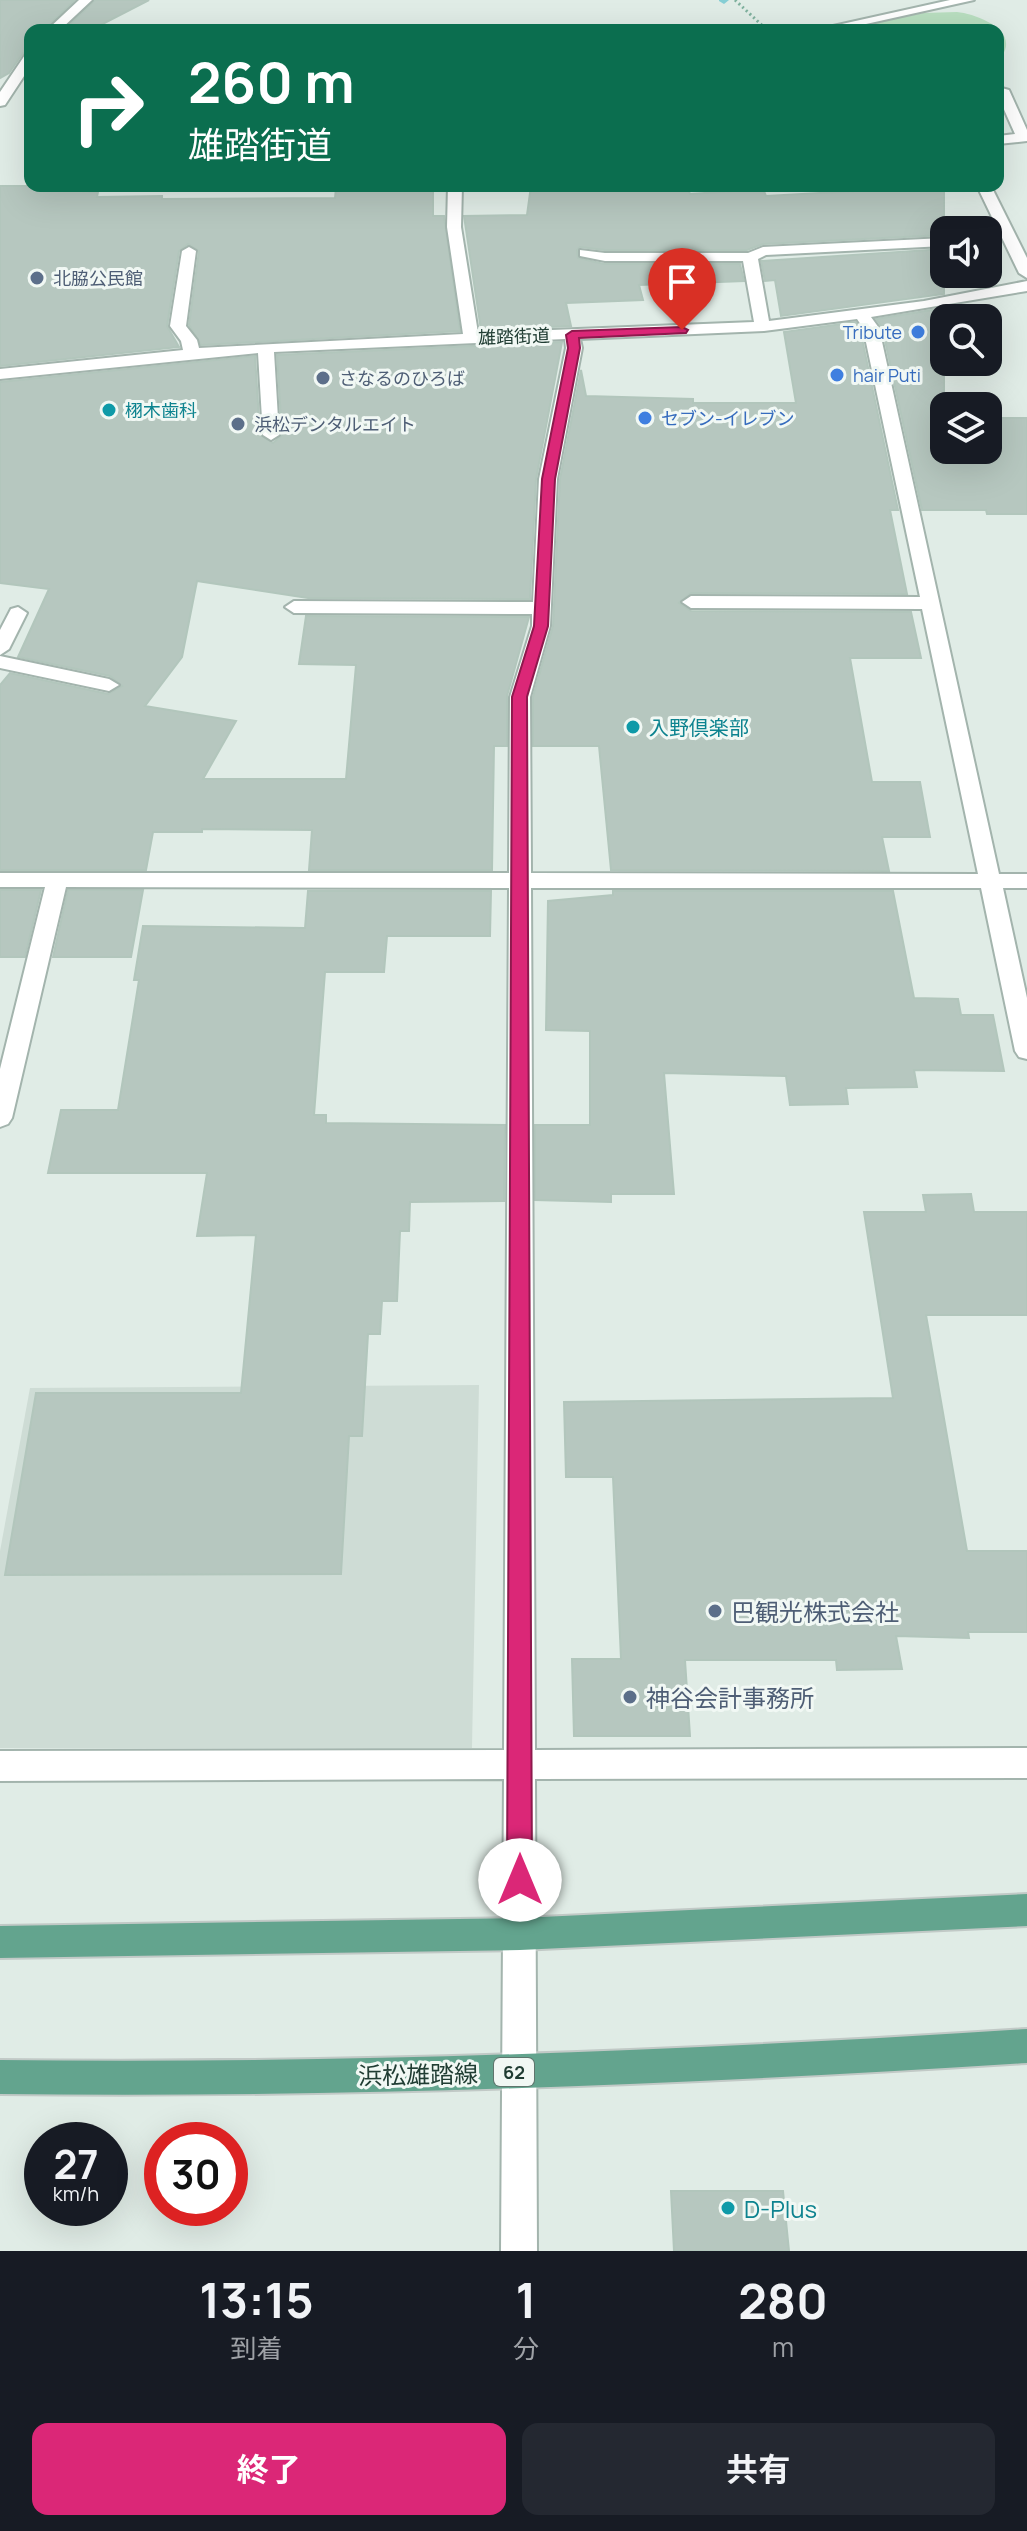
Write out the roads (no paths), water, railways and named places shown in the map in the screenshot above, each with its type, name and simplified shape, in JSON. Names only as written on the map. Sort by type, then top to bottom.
[{"type":"main road","points":[[0,1942],[520,1934],[1027,1910]]},
{"type":"main road","name":"浜松雄踏線","points":[[0,2077],[228,2078],[520,2071],[887,2056],[1027,2046]]},
{"type":"street","points":[[60,24],[86,0]]},
{"type":"street","points":[[850,24],[968,0]]},
{"type":"street","points":[[24,67],[4,95],[24,97]]},
{"type":"street","points":[[1004,94],[1025,138],[1004,140]]},
{"type":"street","points":[[455,192],[454,227],[471,338]]},
{"type":"street","points":[[987,192],[1027,273]]},
{"type":"street","points":[[1002,240],[1009,240]]},
{"type":"street","points":[[585,253],[605,257],[750,257],[763,251],[930,243]]},
{"type":"street","points":[[189,251],[178,326],[189,340],[192,354]]},
{"type":"street","points":[[750,257],[758,313],[764,326]]},
{"type":"street","name":"雄踏街道","points":[[0,374],[266,348],[764,326],[862,315],[1027,286]]},
{"type":"street","points":[[862,315],[871,328],[1027,1051]]},
{"type":"street","points":[[519,2251],[520,697],[541,626],[548,479],[574,348],[572,335]]},
{"type":"street","points":[[266,348],[271,435]]},
{"type":"street","points":[[691,602],[930,603]]},
{"type":"street","points":[[294,607],[542,608]]},
{"type":"street","points":[[0,649],[18,613]]},
{"type":"street","points":[[0,662],[109,685]]},
{"type":"street","points":[[0,880],[1027,881]]},
{"type":"street","points":[[0,1118],[57,880]]},
{"type":"street","points":[[0,1766],[1027,1763]]},
{"type":"place","name":"北脇公民館","points":[[37,278]]},
{"type":"place","name":"Tribute","points":[[918,332]]},
{"type":"place","name":"hair Puti","points":[[837,375]]},
{"type":"place","name":"さなるのひろば","points":[[323,378]]},
{"type":"place","name":"栩木歯科","points":[[109,410]]},
{"type":"place","name":"セブン-イレブン","points":[[645,418]]},
{"type":"place","name":"浜松デンタルエイト","points":[[238,424]]},
{"type":"place","name":"入野倶楽部","points":[[633,727]]},
{"type":"place","name":"巴観光株式会社","points":[[715,1611]]},
{"type":"place","name":"神谷会計事務所","points":[[630,1697]]},
{"type":"place","name":"D-Plus","points":[[728,2208]]}]
